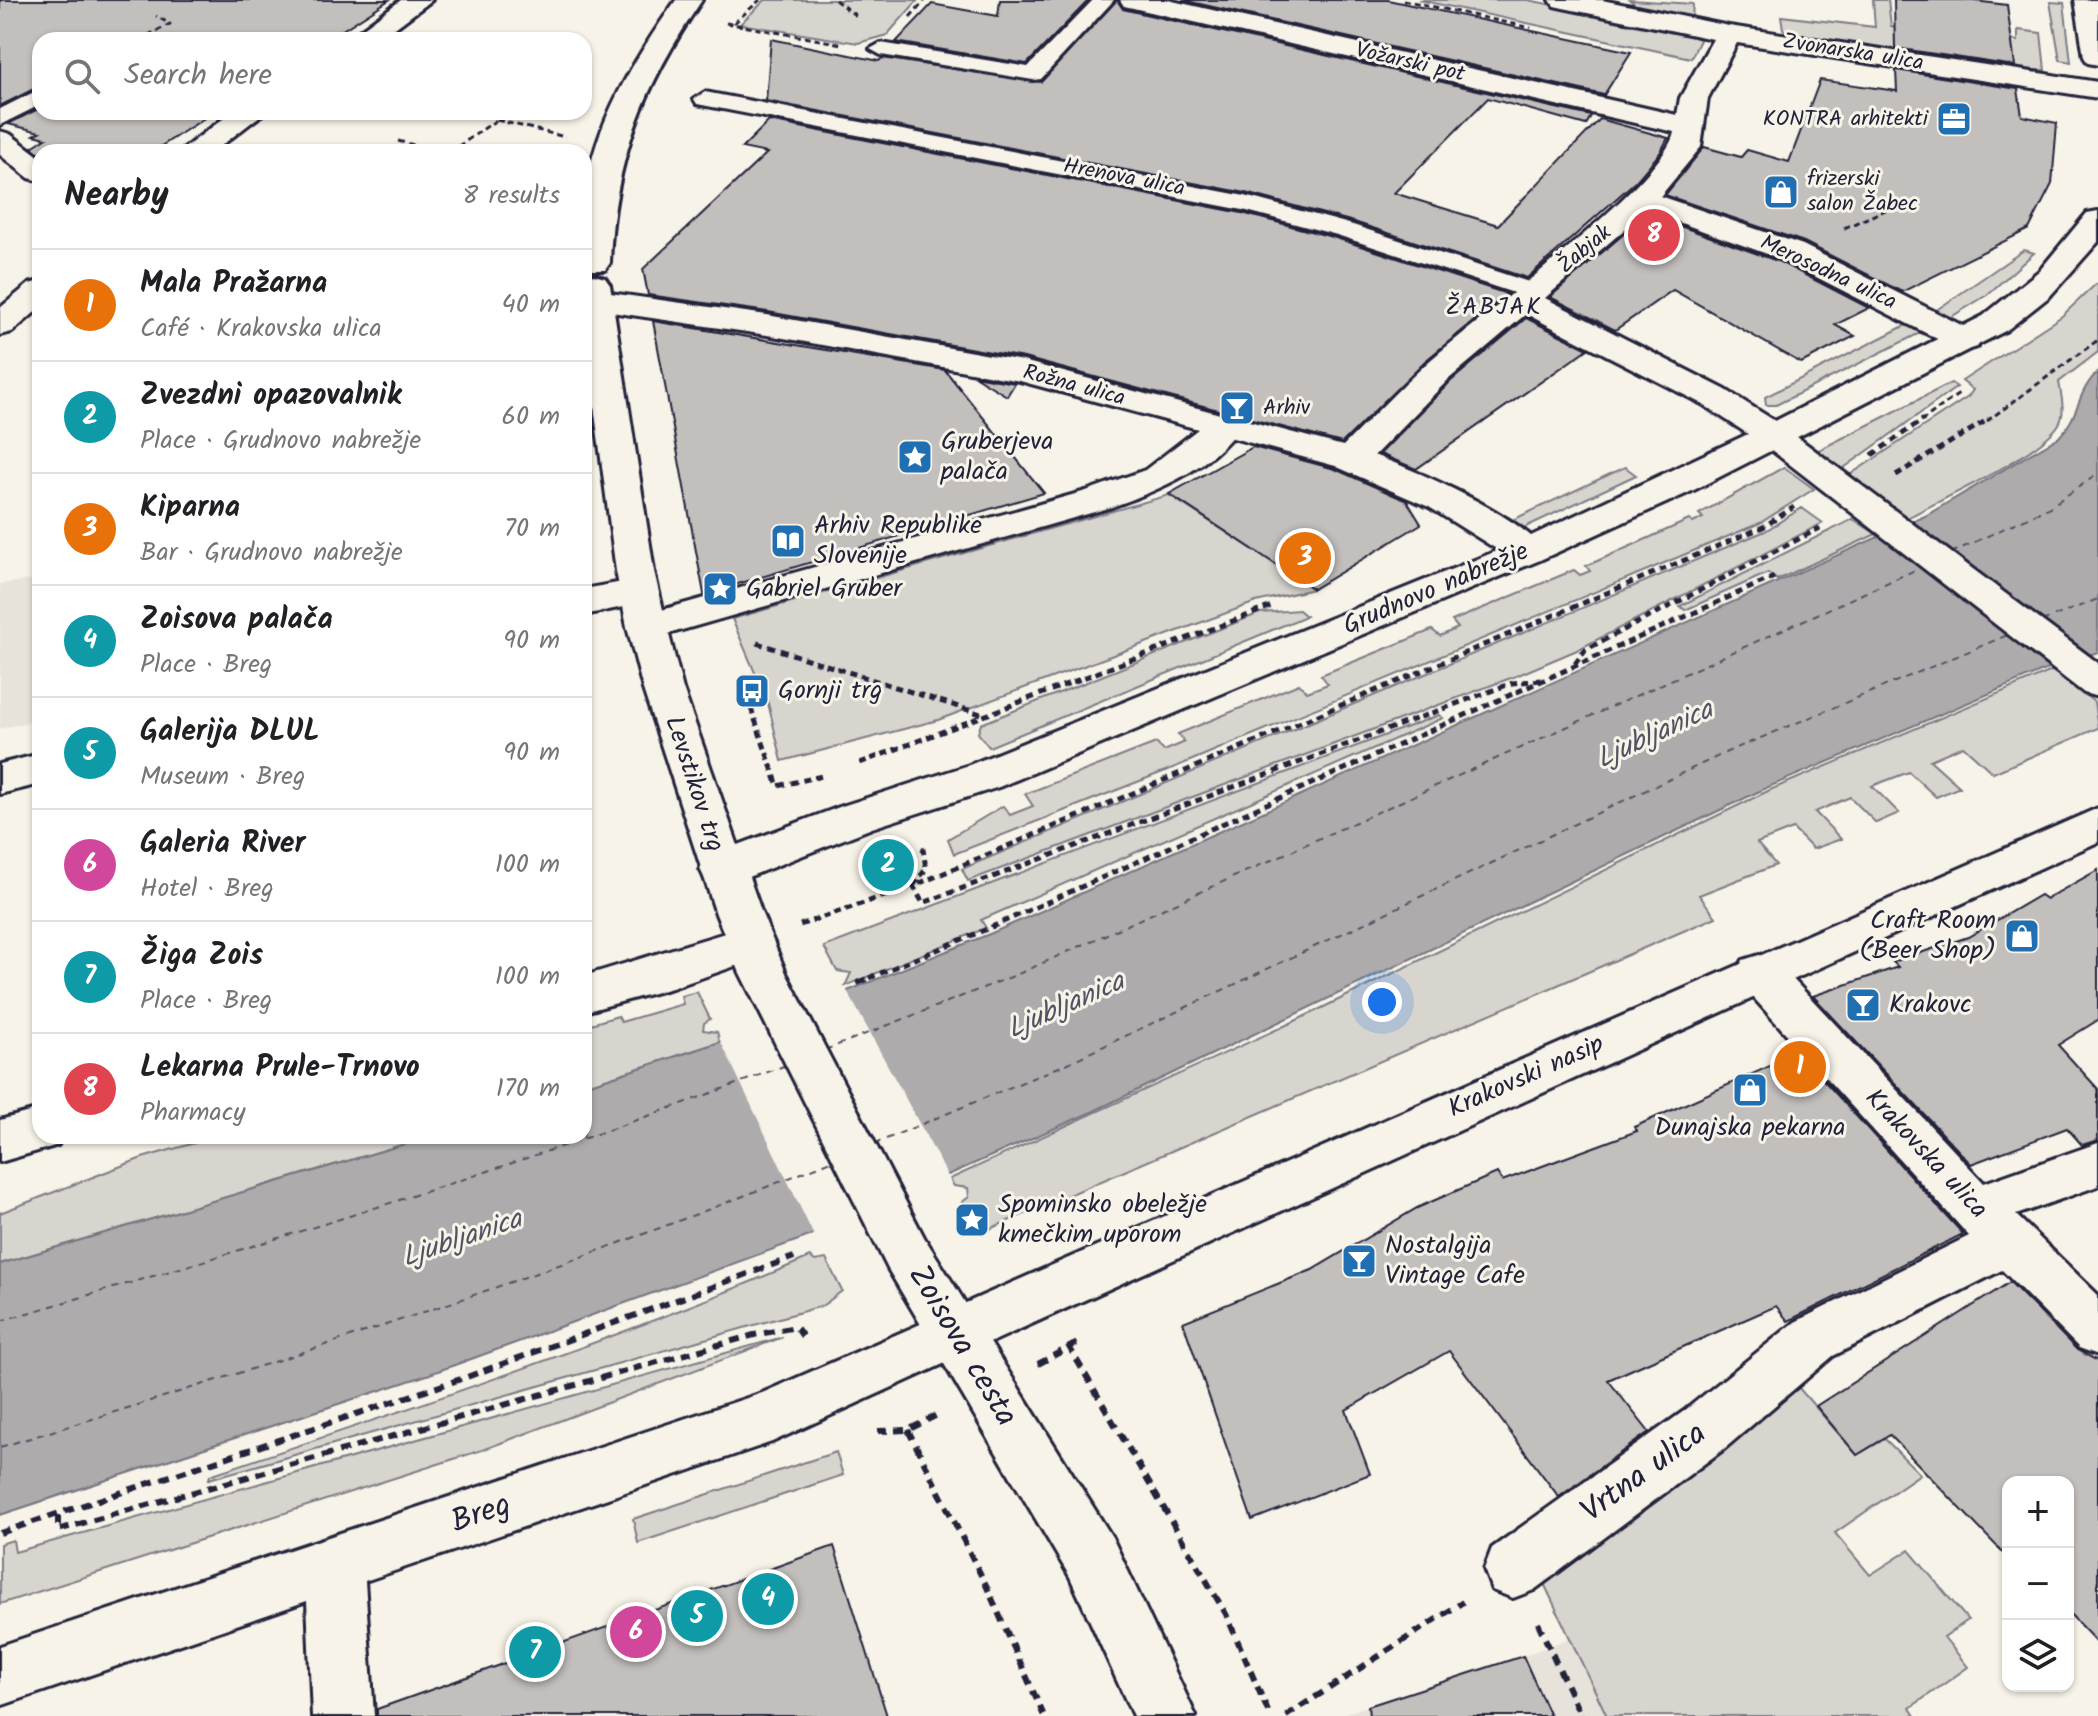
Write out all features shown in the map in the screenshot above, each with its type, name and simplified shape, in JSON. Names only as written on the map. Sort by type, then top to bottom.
[{"type":"street","points":[[373,32],[419,0]]},
{"type":"street","name":"Levstikov trg","points":[[689,0],[657,43],[634,85],[608,147],[598,198],[595,283],[643,610],[722,869],[757,958]]},
{"type":"street","name":"Vožarski pot","points":[[1133,0],[1687,126]]},
{"type":"street","name":"Zvonarska ulica","points":[[1563,0],[1610,5],[1729,34],[2098,90]]},
{"type":"street","points":[[2088,0],[2098,57]]},
{"type":"street","points":[[1760,39],[1761,10]]},
{"type":"street","name":"Žabjak","points":[[1350,459],[1427,382],[1642,199],[1686,147],[1694,98],[1729,34]]},
{"type":"street","points":[[205,144],[240,120]]},
{"type":"street","points":[[0,140],[32,166]]},
{"type":"street","name":"Merosodna ulica","points":[[1642,199],[1792,252],[1965,340]]},
{"type":"street","name":"Grudnovo nabrežje","points":[[722,869],[857,817],[984,776],[1527,552],[1965,340],[2040,291],[2071,259],[2098,220]]},
{"type":"street","name":"Rožna ulica","points":[[595,283],[767,325],[1023,371],[1350,459],[1404,478],[1488,524],[1527,552]]},
{"type":"street","name":"Hrenova ulica","points":[[1530,296],[1714,397],[1773,435],[2086,674]]},
{"type":"street","points":[[0,325],[32,298]]},
{"type":"street","points":[[592,603],[643,610],[716,611],[1099,499],[1158,478],[1180,464],[1223,425]]},
{"type":"street","points":[[0,779],[32,771]]},
{"type":"street","name":"Krakovski nasip","points":[[970,1326],[2098,824]]},
{"type":"street","points":[[592,992],[672,970],[757,958]]},
{"type":"street","name":"Zoisova cesta","points":[[757,958],[906,1253],[970,1326],[1091,1557],[1165,1716]]},
{"type":"street","name":"Krakovska ulica","points":[[1759,973],[1991,1225],[2098,1331]]},
{"type":"street","points":[[0,1141],[32,1132]]},
{"type":"street","name":"Vrtna ulica","points":[[1513,1569],[1704,1430],[1814,1339],[1991,1225],[2098,1164]]},
{"type":"street","name":"Breg","points":[[0,1676],[772,1416],[970,1326]]},
{"type":"street","points":[[335,1564],[343,1716]]},
{"type":"lane","points":[[881,49],[1033,74],[1104,0]]},
{"type":"lane","points":[[2079,0],[2088,0]]},
{"type":"lane","name":"Hrenova ulica","points":[[705,99],[1245,203],[1359,234],[1530,296]]},
{"type":"lane","points":[[0,118],[32,100]]},
{"type":"path","points":[[760,0],[733,24],[881,49]]},
{"type":"path","points":[[154,32],[170,24],[156,16]]},
{"type":"path","points":[[462,144],[497,120],[570,138]]},
{"type":"path","points":[[398,141],[409,144]]},
{"type":"path","points":[[1792,252],[1906,201]]},
{"type":"path","points":[[795,926],[913,886],[1763,527],[1842,490],[1922,462],[1985,422],[2098,340]]},
{"type":"path","points":[[1575,665],[1585,650],[1824,526],[1842,490],[1965,389],[1959,384]]},
{"type":"path","points":[[857,983],[987,929],[1774,577]]},
{"type":"path","points":[[857,764],[1264,606],[1278,606]]},
{"type":"path","points":[[754,642],[985,715]]},
{"type":"path","points":[[913,886],[923,903],[1512,683],[1541,680]]},
{"type":"path","points":[[743,685],[778,786],[829,775]]},
{"type":"path","points":[[913,886],[926,869],[923,849]]},
{"type":"path","points":[[0,1533],[464,1378],[794,1257]]},
{"type":"path","points":[[1039,1296],[1226,1614],[1270,1716]]},
{"type":"path","points":[[58,1515],[58,1530],[754,1335],[796,1327],[838,1388]]},
{"type":"path","points":[[908,1430],[986,1585],[1044,1716]]},
{"type":"path","points":[[1286,1716],[1513,1569],[1581,1716]]},
{"type":"shaded area","points":[[765,0],[918,0],[887,35],[858,43],[740,24]]},
{"type":"shaded area","points":[[1419,0],[1528,0],[1695,34],[1700,40],[1691,58]]},
{"type":"shaded area","points":[[1630,0],[1693,4],[1692,18],[1638,7]]},
{"type":"shaded area","points":[[1873,0],[1888,0],[1891,26],[2018,41],[2018,30],[2041,33],[2045,70],[2023,70],[1790,34],[1783,29],[1781,16],[1875,27]]},
{"type":"shaded area","points":[[2050,2],[2064,3],[2071,62],[2060,60]]},
{"type":"shaded area","points":[[2024,250],[2034,253],[1987,295],[1946,320],[1932,313]]},
{"type":"shaded area","points":[[2098,282],[2098,352],[2059,382],[2062,414],[2059,424],[2032,449],[1989,476],[1907,518],[1848,476],[1968,397],[1973,390],[1962,381],[2062,316]]},
{"type":"shaded area","points":[[1914,321],[1928,329],[1776,405],[1766,405],[1765,397]]},
{"type":"shaded area","points":[[1951,383],[1957,387],[1841,470],[1817,451]]},
{"type":"shaded area","points":[[1625,467],[1636,475],[1517,531],[1506,523]]},
{"type":"shaded area","points":[[1784,467],[1814,489],[1760,523],[1173,768],[954,854],[948,839],[1003,806],[1010,815],[1033,806],[1025,794],[1156,743],[1164,751],[1185,742],[1178,734],[1299,684],[1307,692],[1328,684],[1321,675],[1432,630],[1440,636],[1458,628],[1452,621],[1574,570],[1580,575],[1590,571],[1586,566],[1689,520],[1693,523],[1703,518],[1699,514]]},
{"type":"shaded area","points":[[1169,495],[1313,589],[1256,602],[938,720],[782,761],[768,703],[732,619]]},
{"type":"shaded area","points":[[1802,508],[1823,523],[1577,650],[1516,676],[968,881],[962,869],[1765,531]]},
{"type":"shaded area","points":[[1853,519],[1876,534],[1777,580],[1768,573],[1685,610],[1680,606]]},
{"type":"shaded area","points":[[32,580],[32,721],[0,729],[0,584]]},
{"type":"shaded area","points":[[1299,610],[1306,616],[989,747],[978,733],[981,724],[1260,613]]},
{"type":"shaded area","points":[[2054,670],[2094,702],[2098,728],[1993,773],[1963,746],[1930,760],[1960,787],[1936,797],[1909,772],[1872,786],[1899,813],[1876,823],[1850,797],[1815,812],[1841,839],[1813,849],[1793,829],[1757,843],[1776,865],[1699,895],[1716,917],[985,1231],[978,1230],[962,1202],[969,1197],[968,1188],[954,1186],[950,1179],[1293,1022],[1770,790]]},
{"type":"shaded area","points":[[1439,715],[1443,718],[981,920],[986,928],[845,986],[851,973],[837,971],[824,947]]},
{"type":"shaded area","points":[[697,992],[710,1019],[704,1023],[703,1030],[717,1032],[720,1042],[592,1083],[592,1024],[618,1016],[621,1022],[683,1004],[681,996]]},
{"type":"shaded area","points":[[191,1144],[405,1144],[0,1264],[0,1213],[142,1158]]},
{"type":"shaded area","points":[[810,1257],[815,1261],[826,1259],[842,1291],[822,1306],[209,1479],[210,1475],[587,1345]]},
{"type":"shaded area","points":[[783,1337],[482,1450],[0,1604],[0,1544],[13,1540],[15,1552]]},
{"type":"shaded area","points":[[1798,1387],[1857,1455],[1885,1439],[1920,1474],[1835,1533],[1870,1575],[1909,1550],[1968,1620],[1944,1637],[1968,1667],[1910,1708],[1915,1716],[1607,1716],[1540,1575]]},
{"type":"shaded area","points":[[836,1452],[843,1475],[638,1543],[633,1519]]},
{"type":"shaded area","points":[[1570,1638],[1607,1716],[1337,1716],[1523,1656]]},
{"type":"water","name":"Ljubljanica","points":[[2098,372],[2098,652],[2050,668],[1766,788],[1094,1111],[804,1238],[427,1375],[0,1515],[0,1264],[405,1144],[592,1144],[592,1083],[720,1042],[992,933],[1925,516],[2059,437],[2071,421],[2091,379]]},
{"type":"pier","points":[[845,987],[950,1180],[815,1238],[719,1038]]},
{"type":"building","points":[[0,0],[389,0],[339,32],[32,32],[32,90],[0,106]]},
{"type":"building","points":[[1000,0],[1089,0],[1027,64],[896,42],[932,4],[998,16]]},
{"type":"building","points":[[1117,0],[1123,9],[1591,116],[1586,125],[1488,98],[1394,193],[1498,225],[1600,119],[1668,138],[1660,153],[1636,181],[1527,278],[1354,222],[1246,193],[766,101],[771,39],[879,61],[882,58],[1041,82]]},
{"type":"building","points":[[1182,0],[1388,0],[1631,52],[1604,95]]},
{"type":"building","points":[[1894,0],[1966,0],[2007,5],[2015,66],[1895,48]]},
{"type":"building","points":[[1896,70],[2018,89],[2022,116],[2057,123],[2052,184],[2029,229],[1902,292],[1804,242],[1665,195],[1704,147],[1741,157],[1747,150],[1789,162],[1820,80],[1897,91]]},
{"type":"building","points":[[32,112],[32,120],[202,120],[164,144],[37,144],[46,138],[34,135],[40,132],[8,124]]},
{"type":"building","points":[[769,121],[1242,213],[1336,238],[1507,294],[1424,362],[1342,443],[1024,358],[768,312],[648,295],[643,269],[767,153],[742,148]]},
{"type":"building","points":[[1647,214],[1780,262],[1869,308],[1835,325],[1855,336],[1801,363],[1673,290],[1615,330],[1550,297]]},
{"type":"building","points":[[1526,318],[1588,349],[1416,469],[1380,454],[1451,381]]},
{"type":"building","name":"Gruberjeva palača","points":[[653,321],[945,370],[1044,493],[704,594]]},
{"type":"building","points":[[974,376],[1015,383],[1007,396]]},
{"type":"building","points":[[1253,447],[1335,469],[1407,501],[1421,524],[1313,589],[1169,494]]},
{"type":"building","points":[[2098,870],[2098,1020],[2058,1045],[2098,1089],[2098,1140],[2082,1145],[2067,1128],[1971,1164],[1813,996],[1898,967],[1893,962],[1968,937],[2040,895],[2046,899]]},
{"type":"building","points":[[1799,1053],[1963,1234],[1788,1321],[1776,1306],[1608,1380],[1649,1432],[1559,1497],[1449,1351],[1346,1410],[1370,1474],[1252,1520],[1183,1322],[1312,1270],[1417,1208],[1497,1173],[1502,1181],[1637,1131],[1634,1127]]},
{"type":"building","points":[[2010,1282],[2077,1350],[2098,1361],[2098,1644],[2074,1618],[2074,1476],[2002,1476],[2002,1552],[1890,1435],[1857,1455],[1816,1406]]},
{"type":"building","points":[[834,1546],[887,1716],[377,1716],[377,1709]]},
{"type":"building","points":[[1523,1656],[1550,1716],[1369,1716],[1368,1706]]},
{"type":"ferry route","points":[[1951,553],[2048,508],[2098,474]]},
{"type":"ferry route","points":[[825,1050],[1016,975],[1924,566]]},
{"type":"ferry route","points":[[2042,621],[2098,599]]},
{"type":"ferry route","points":[[874,1144],[1066,1064],[1727,752],[2010,634]]},
{"type":"ferry route","points":[[592,1136],[789,1064]]},
{"type":"ferry route","points":[[0,1321],[397,1201],[568,1144]]},
{"type":"ferry route","points":[[0,1447],[211,1382],[525,1277],[834,1160]]},
{"type":"place","name":"KONTRA arhitekti","points":[[1954,119]]},
{"type":"place","name":"frizerski salon Žabec","points":[[1781,192]]},
{"type":"place","name":"Lekarna Prule-Trnovo","points":[[1654,235]]},
{"type":"place","name":"Arhiv","points":[[1237,408]]},
{"type":"place","name":"Gruberjeva palača","points":[[915,457]]},
{"type":"place","name":"Arhiv Republike Slovenije","points":[[788,541]]},
{"type":"place","name":"Kiparna","points":[[1305,558]]},
{"type":"place","name":"Gabriel Gruber","points":[[720,589]]},
{"type":"place","name":"Gornji trg","points":[[752,691]]},
{"type":"place","name":"Zvezdni opazovalnik","points":[[888,865]]},
{"type":"place","name":"Craft Room (Beer Shop)","points":[[2022,936]]},
{"type":"place","name":"Krakovc","points":[[1863,1005]]},
{"type":"place","name":"Mala Pražarna","points":[[1800,1067]]},
{"type":"place","name":"Dunajska pekarna","points":[[1750,1090]]},
{"type":"place","name":"Spominsko obeležje kmečkim uporom","points":[[972,1220]]},
{"type":"place","name":"Nostalgija Vintage Cafe","points":[[1359,1261]]},
{"type":"place","name":"Zoisova palača","points":[[768,1599]]},
{"type":"place","name":"Galerija DLUL","points":[[697,1616]]},
{"type":"place","name":"Galeria River","points":[[636,1632]]},
{"type":"place","name":"Žiga Zois","points":[[535,1652]]},
{"type":"district","name":"ŽABJAK","points":[[1494,307]]}]
